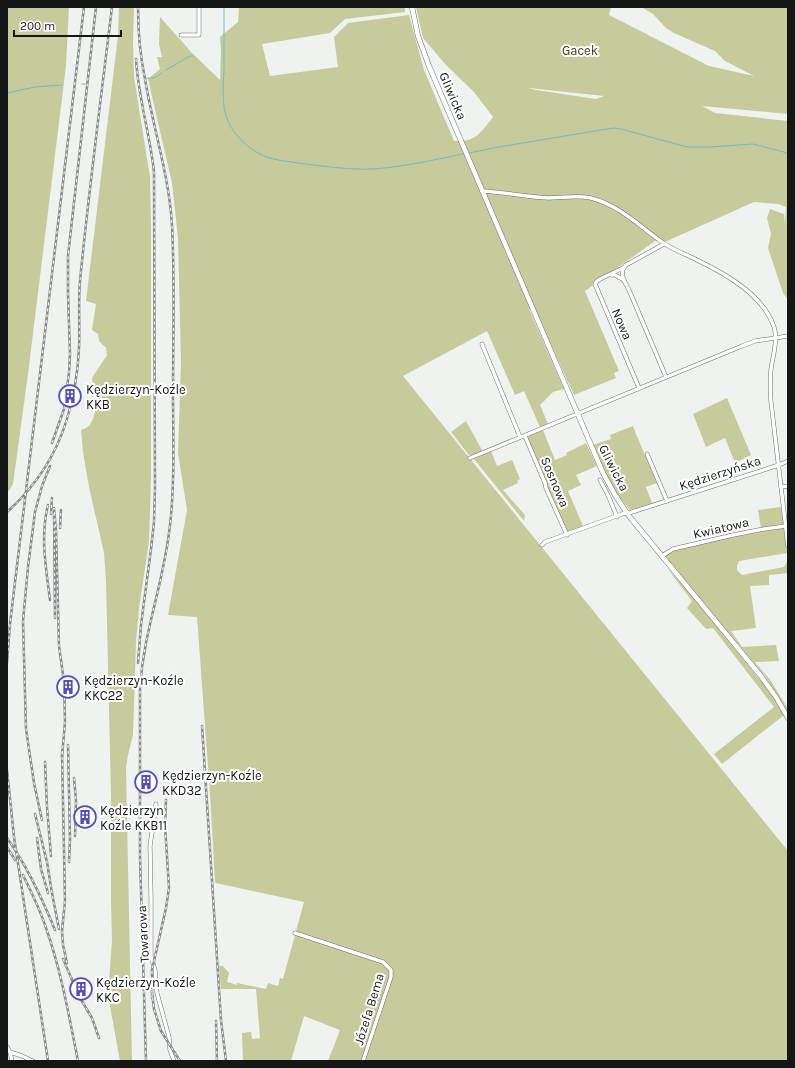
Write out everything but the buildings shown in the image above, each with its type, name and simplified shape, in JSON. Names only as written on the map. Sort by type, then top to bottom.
[{"type":"main road","name":"Gliwicka","points":[[412,7],[418,36],[426,59],[603,473],[627,513],[760,675],[776,697],[788,718]]},
{"type":"street","points":[[181,35],[199,35],[199,7]]},
{"type":"street","points":[[482,191],[495,191],[549,198],[589,198],[603,203],[630,217],[664,244],[734,280],[745,288],[758,302],[768,315],[774,327],[775,338],[770,386],[771,402],[788,546]]},
{"type":"street","points":[[656,248],[657,238]]},
{"type":"street","name":"Nowa","points":[[639,388],[595,284],[597,281],[664,244]]},
{"type":"street","name":"Nowa","points":[[623,268],[622,272],[624,280],[666,377]]},
{"type":"street","points":[[610,275],[615,275],[624,280]]},
{"type":"street","points":[[470,458],[755,341],[788,336]]},
{"type":"street","points":[[482,344],[523,437]]},
{"type":"street","name":"Sosnowa","points":[[523,437],[545,483],[567,535]]},
{"type":"street","name":"Kędzierzyńska","points":[[647,454],[667,501]]},
{"type":"street","name":"Kędzierzyńska","points":[[542,544],[622,514],[667,501],[788,461]]},
{"type":"street","points":[[600,480],[612,503],[617,517]]},
{"type":"street","points":[[781,487],[788,486]]},
{"type":"street","name":"Kwiatowa","points":[[662,556],[673,550],[734,535],[786,526]]},
{"type":"street","name":"Towarowa","points":[[156,804],[150,846],[151,947],[157,993],[169,1037],[170,1050],[174,1061]]},
{"type":"street","name":"Józefa Bema","points":[[295,934],[384,962],[391,970],[391,977],[363,1061]]},
{"type":"street","points":[[7,1047],[12,1061]]},
{"type":"street","points":[[10,1052],[32,1061]]},
{"type":"green space","points":[[7,7],[69,7],[66,66],[28,374],[13,484],[7,493]]},
{"type":"green space","points":[[119,7],[134,7],[134,77],[150,177],[151,227],[151,477],[149,542],[139,608],[136,642],[133,735],[126,768],[132,1061],[120,1061],[108,995],[112,941],[111,795],[106,580],[104,553],[89,487],[81,430],[89,426],[93,419],[97,405],[92,378],[107,355],[106,348],[99,341],[98,334],[92,330],[96,304],[86,301],[118,36]]},
{"type":"green space","name":"Gacek","points":[[239,7],[405,7],[405,12],[345,19],[330,33],[262,44],[270,76],[338,67],[334,37],[348,23],[409,15],[424,70],[454,141],[462,141],[473,138],[481,132],[493,117],[474,92],[446,65],[423,38],[416,7],[611,7],[609,15],[709,66],[754,76],[725,61],[715,51],[674,33],[666,28],[653,14],[641,7],[788,7],[788,114],[702,106],[715,113],[788,121],[788,300],[783,293],[768,248],[771,234],[767,218],[770,209],[784,214],[785,225],[786,207],[778,204],[754,202],[667,241],[655,241],[585,291],[619,371],[614,373],[616,378],[574,395],[537,314],[529,309],[564,389],[553,392],[540,405],[548,424],[540,427],[524,391],[515,395],[487,331],[403,376],[788,851],[788,1061],[328,1061],[340,1030],[304,1016],[291,1061],[243,1061],[242,1033],[251,1032],[252,1039],[260,1038],[256,989],[221,989],[219,966],[223,966],[229,973],[227,982],[266,989],[268,983],[278,986],[280,978],[283,979],[304,902],[215,882],[197,617],[168,615],[187,510],[178,453],[181,362],[178,238],[172,183],[148,79],[160,69],[157,57],[162,57],[159,44],[160,17],[190,51],[220,80],[220,37],[238,22]],"holes":[[[528,88],[604,96],[596,99]]]},
{"type":"green space","points":[[727,398],[751,455],[735,463],[725,438],[706,447],[693,414]]},
{"type":"green space","points":[[466,421],[483,452],[469,455],[451,432]]},
{"type":"green space","points":[[633,426],[657,483],[646,487],[652,503],[630,510],[613,487],[593,445],[611,439],[610,435]]},
{"type":"green space","points":[[543,430],[555,460],[567,455],[566,453],[586,443],[597,466],[576,475],[581,485],[568,491],[583,526],[568,532],[552,498],[527,437]]},
{"type":"green space","points":[[491,451],[497,466],[512,460],[520,479],[517,481],[518,483],[503,490],[525,515],[524,521],[474,459]]},
{"type":"green space","points":[[781,507],[784,524],[761,528],[758,510]]},
{"type":"green space","points":[[784,528],[787,553],[739,561],[737,570],[742,575],[784,567],[787,562],[788,573],[769,575],[769,585],[750,586],[756,628],[731,631],[742,647],[776,645],[779,661],[755,662],[771,681],[788,709],[788,713],[764,675],[665,556],[676,550],[689,546]]},
{"type":"green space","points":[[667,568],[690,593],[772,695],[784,715],[722,764],[714,754],[774,707],[713,628],[706,629],[687,608],[692,601]]},
{"type":"waterway","points":[[224,7],[223,94],[226,116],[231,128],[244,143],[254,151],[269,158],[283,161],[354,169],[373,169],[407,165],[463,154]]},
{"type":"waterway","points":[[166,70],[190,56],[193,56]]},
{"type":"waterway","points":[[146,78],[154,78],[162,73]]},
{"type":"waterway","points":[[7,93],[35,87],[62,85]]},
{"type":"waterway","points":[[469,153],[613,128],[687,147],[753,144],[788,154]]},
{"type":"railway","points":[[7,663],[10,624],[84,7]]},
{"type":"railway","points":[[52,443],[64,409],[69,373],[68,256],[96,7]]},
{"type":"railway","points":[[7,512],[27,492],[51,458],[62,432],[74,392],[79,348],[80,281],[112,7]]},
{"type":"railway","points":[[138,7],[142,61],[148,97],[168,188],[172,225],[174,288],[172,509],[166,555],[146,643],[140,688],[140,857],[146,1061]]},
{"type":"railway","points":[[136,59],[139,87],[154,172],[154,522],[141,625],[138,663]]},
{"type":"railway","points":[[42,820],[34,783],[26,729],[23,621],[35,512],[42,486],[50,466]]},
{"type":"railway","points":[[51,514],[52,498]]},
{"type":"railway","points":[[48,505],[44,529],[44,541],[50,600]]},
{"type":"railway","points":[[55,618],[54,508],[59,646],[64,682],[65,722],[62,757]]},
{"type":"railway","points":[[60,528],[61,510]]},
{"type":"railway","points":[[202,726],[221,1020],[226,1061]]},
{"type":"railway","points":[[68,745],[69,862]]},
{"type":"railway","points":[[62,751],[65,901],[62,931],[67,963]]},
{"type":"railway","points":[[45,762],[51,856]]},
{"type":"railway","points":[[7,770],[14,837],[48,1061]]},
{"type":"railway","points":[[74,778],[76,800],[75,836]]},
{"type":"railway","points":[[152,998],[152,970],[169,888],[165,825],[166,800]]},
{"type":"railway","points":[[35,814],[47,862],[59,929]]},
{"type":"railway","points":[[7,838],[34,882],[55,930]]},
{"type":"railway","points":[[37,838],[41,869],[48,893]]},
{"type":"railway","points":[[7,847],[15,860]]},
{"type":"railway","points":[[23,875],[41,914],[56,960],[78,1061]]},
{"type":"railway","points":[[63,959],[80,998],[92,1018],[99,1038]]},
{"type":"railway","points":[[152,992],[154,1009],[161,1031],[180,1061]]},
{"type":"railway","points":[[216,1021],[217,1061]]},
{"type":"place","name":"Kędzierzyn-Koźle KKB","points":[[70,396]]},
{"type":"place","name":"Kędzierzyn-Koźle KKC22","points":[[68,687]]},
{"type":"place","name":"Kędzierzyn-Koźle KKD32","points":[[146,782]]},
{"type":"place","name":"Kędzierzyn Koźle KKB11","points":[[85,817]]},
{"type":"place","name":"Kędzierzyn-Koźle KKC","points":[[81,989]]}]
